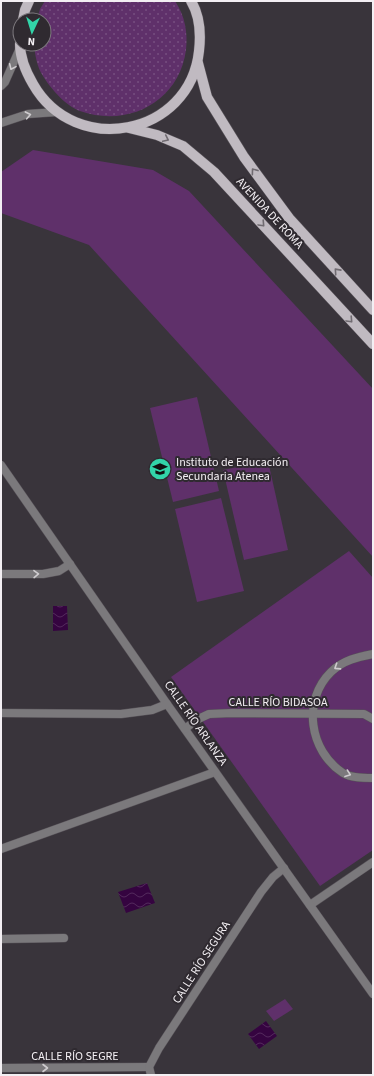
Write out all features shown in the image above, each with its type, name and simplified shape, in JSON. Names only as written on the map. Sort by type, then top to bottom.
[{"type":"main road","points":[[24,12],[29,1]]},
{"type":"main road","points":[[21,52],[26,72],[39,94],[57,112],[79,124],[104,129],[129,128],[152,119],[172,105],[188,86],[198,63],[201,35],[195,7],[191,1]]},
{"type":"main road","name":"AVENIDA DE ROMA","points":[[198,63],[207,97],[244,157],[289,218],[373,310]]},
{"type":"main road","name":"AVENIDA DE ROMA","points":[[129,128],[157,135],[183,146],[214,172],[373,344]]},
{"type":"street","points":[[1,86],[5,82],[18,52]]},
{"type":"street","points":[[1,123],[28,114],[57,112]]},
{"type":"street","name":"CALLE RÍO ARLANZA","points":[[1,465],[167,704],[373,994]]},
{"type":"street","points":[[1,574],[42,574],[59,571],[70,564]]},
{"type":"street","points":[[373,654],[352,658],[332,671],[323,681],[316,695],[312,714],[319,748],[330,762],[344,774],[361,778],[373,778]]},
{"type":"street","points":[[1,713],[121,714],[152,710],[167,704]]},
{"type":"street","name":"CALLE RÍO BIDASOA","points":[[185,729],[196,720],[209,714],[364,714],[373,719]]},
{"type":"street","points":[[1,849],[215,772]]},
{"type":"street","points":[[310,905],[373,862]]},
{"type":"street","name":"CALLE RÍO SEGURA","points":[[150,1071],[159,1048],[261,892],[273,877],[284,868]]},
{"type":"street","points":[[1,939],[64,938]]},
{"type":"street","name":"CALLE RÍO SEGRE","points":[[4,1070],[150,1071]]},
{"type":"shaded area","points":[[45,1],[175,1],[181,13],[186,31],[187,44],[181,68],[173,84],[162,97],[133,113],[116,116],[98,115],[75,109],[59,96],[46,81],[39,69],[35,52],[52,52],[52,12],[39,12]]},
{"type":"shaded area","points":[[33,150],[153,170],[189,191],[373,389],[373,557],[89,245],[1,213],[1,172]]},
{"type":"shaded area","points":[[197,397],[219,491],[173,502],[150,408]]},
{"type":"shaded area","points":[[268,461],[288,550],[244,560],[223,470]]},
{"type":"shaded area","points":[[221,498],[244,591],[197,602],[175,509]]},
{"type":"shaded area","points":[[349,551],[373,578],[373,850],[320,886],[171,677]]},
{"type":"shaded area","points":[[285,999],[293,1009],[274,1021],[266,1011]]},
{"type":"water","points":[[53,606],[67,606],[68,630],[53,631]]},
{"type":"water","points":[[147,883],[155,903],[126,913],[118,892]]},
{"type":"water","points":[[266,1021],[277,1036],[259,1049],[248,1034]]},
{"type":"place","name":"Instituto de Educación Secundaria Atenea","points":[[160,469]]}]
